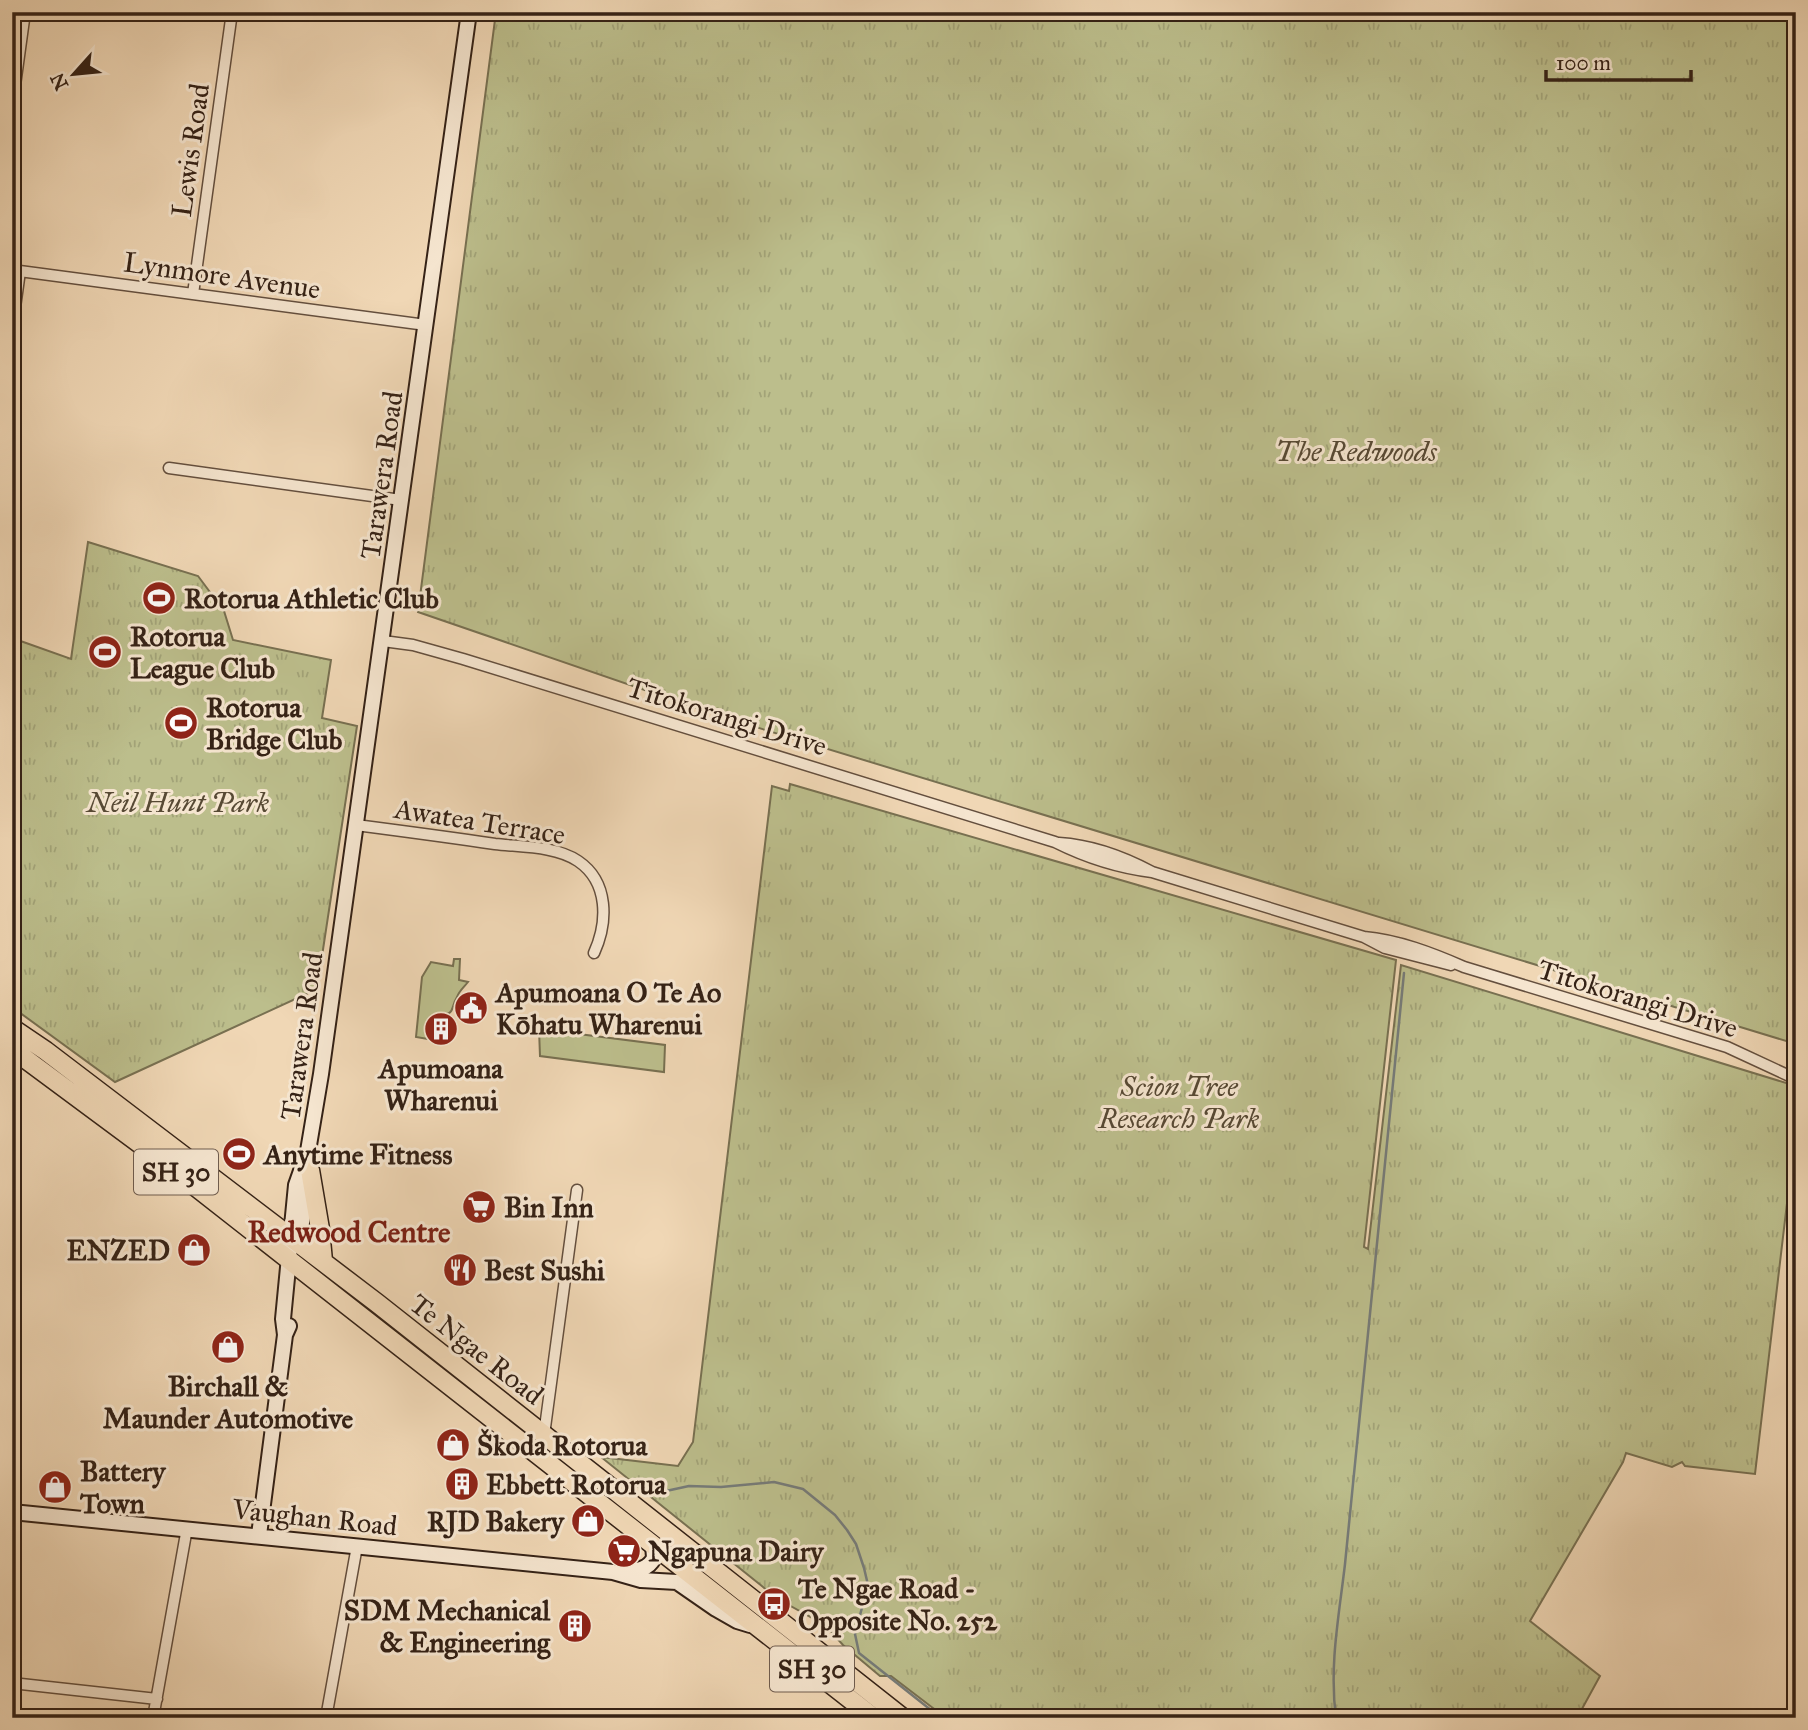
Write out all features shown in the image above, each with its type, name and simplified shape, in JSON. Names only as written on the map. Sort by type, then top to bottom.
[{"type":"highway","name":"Te Ngae Road","points":[[12,1028],[323,1261],[544,1435],[868,1710]]},
{"type":"highway","name":"Te Ngae Road","points":[[15,1051],[159,1158],[759,1628],[868,1710],[903,1718]]},
{"type":"highway","points":[[310,1170],[323,1261]]},
{"type":"main road","name":"Tarawera Road","points":[[296,1241],[296,1185],[308,1151],[321,1074],[469,12]]},
{"type":"main road","name":"Tarawera Road","points":[[296,1241],[310,1170],[308,1151]]},
{"type":"main road","points":[[258,1535],[285,1335],[292,1318],[296,1241]]},
{"type":"main road","name":"Vaughan Road","points":[[12,1511],[613,1572],[640,1570],[649,1566],[654,1558],[653,1544]]},
{"type":"main road","name":"Vaughan Road","points":[[613,1572],[641,1580],[677,1581],[737,1621],[759,1628]]},
{"type":"street","points":[[12,107],[25,12]]},
{"type":"street","name":"Lewis Road","points":[[193,294],[232,12]]},
{"type":"street","points":[[12,329],[16,271]]},
{"type":"street","name":"Lynmore Avenue","points":[[16,271],[426,325]]},
{"type":"street","points":[[169,468],[401,500]]},
{"type":"street","name":"Tītokorangi Drive","points":[[383,640],[463,659],[1055,842],[1109,854],[1152,872],[1364,937],[1385,948],[1438,964],[1464,967],[1727,1047],[1796,1079]]},
{"type":"street","name":"Awatea Terrace","points":[[356,825],[570,856],[591,873],[602,896],[601,933],[594,953]]},
{"type":"street","points":[[12,1035],[15,1051]]},
{"type":"street","points":[[544,1435],[577,1190]]},
{"type":"street","points":[[153,1718],[187,1528]]},
{"type":"street","points":[[326,1718],[357,1546]]},
{"type":"street","points":[[12,1684],[157,1699]]},
{"type":"green space","name":"The Redwoods","points":[[496,12],[1796,12],[1796,1044],[726,718],[418,612]]},
{"type":"green space","name":"Neil Hunt Park","points":[[88,542],[198,576],[224,611],[233,640],[331,660],[322,718],[357,726],[317,989],[115,1082],[12,1007],[12,638],[71,659]]},
{"type":"green space","name":"Scion Tree Research Park","points":[[790,784],[1396,960],[1364,1247],[1368,1249],[1401,965],[1796,1086],[1796,1127],[1755,1474],[1685,1466],[1682,1462],[1672,1467],[1626,1453],[1530,1621],[1600,1676],[1577,1718],[946,1718],[891,1676],[880,1676],[843,1645],[825,1625],[778,1599],[601,1457],[678,1466],[693,1442],[772,786],[789,791]]},
{"type":"green space","points":[[454,959],[460,959],[459,980],[468,982],[459,993],[452,1011],[437,1014],[434,1040],[416,1037],[422,977],[431,962],[453,966]]},
{"type":"green space","points":[[539,1029],[665,1045],[664,1072],[540,1056]]},
{"type":"waterway","points":[[1336,1718],[1336,1641],[1404,973]]},
{"type":"waterway","points":[[635,1482],[666,1491],[689,1486],[721,1487],[774,1482],[803,1489],[835,1515],[856,1544],[868,1585],[855,1634],[859,1653],[941,1718]]},
{"type":"place","name":"Rotorua Athletic Club","points":[[159,598]]},
{"type":"place","name":"Rotorua League Club","points":[[105,652]]},
{"type":"place","name":"Rotorua Bridge Club","points":[[181,723]]},
{"type":"place","name":"Apumoana O Te Ao Kōhatu Wharenui","points":[[471,1008]]},
{"type":"place","name":"Apumoana Wharenui","points":[[441,1029]]},
{"type":"place","name":"Anytime Fitness","points":[[239,1154]]},
{"type":"place","name":"Bin Inn","points":[[479,1207]]},
{"type":"place","name":"ENZED","points":[[194,1250]]},
{"type":"place","name":"Best Sushi","points":[[460,1270]]},
{"type":"place","name":"Birchall & Maunder Automotive","points":[[228,1347]]},
{"type":"place","name":"Škoda Rotorua","points":[[453,1445]]},
{"type":"place","name":"Ebbett Rotorua","points":[[462,1484]]},
{"type":"place","name":"Battery Town","points":[[55,1487]]},
{"type":"place","name":"RJD Bakery","points":[[588,1521]]},
{"type":"place","name":"Ngapuna Dairy","points":[[624,1551]]},
{"type":"place","name":"Te Ngae Road - Opposite No. 252","points":[[774,1604]]},
{"type":"place","name":"SDM Mechanical & Engineering","points":[[575,1626]]},
{"type":"district","name":"Redwood Centre","points":[[349,1232]]}]
